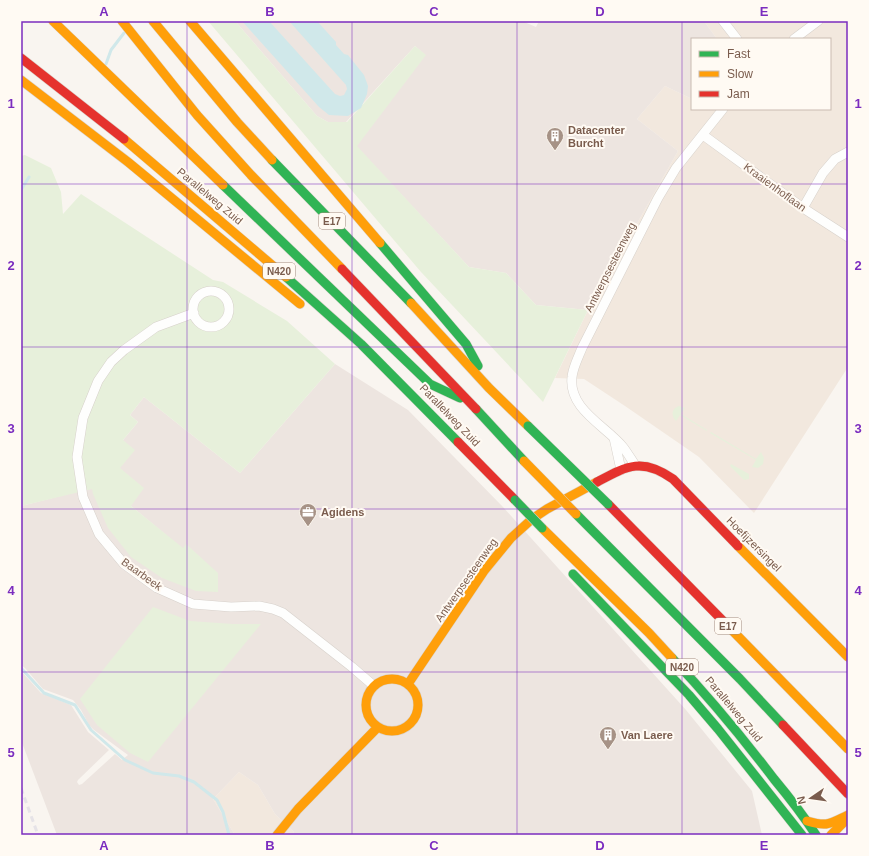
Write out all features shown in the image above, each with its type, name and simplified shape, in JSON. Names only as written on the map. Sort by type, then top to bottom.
[{"type":"main road","points":[[53,21],[430,384],[470,402]]},
{"type":"main road","name":"E17","points":[[122,21],[197,115],[251,175],[470,402],[524,461],[740,679],[848,794]]},
{"type":"main road","name":"E17","points":[[153,21],[237,122],[404,295],[489,388],[608,504],[848,749]]},
{"type":"main road","points":[[190,21],[466,344],[489,388]]},
{"type":"main road","name":"Parallelweg Zuid","points":[[21,58],[109,126],[265,258],[361,344],[538,530],[635,618],[685,670],[728,719],[807,821],[816,835]]},
{"type":"main road","name":"N420","points":[[21,80],[102,140],[199,218],[305,309]]},
{"type":"main road","name":"Parallelweg Zuid","points":[[364,360],[513,503]]},
{"type":"main road","name":"Antwerpsesteenweg","points":[[408,684],[498,552],[519,530],[541,512],[621,470],[635,465]]},
{"type":"main road","name":"Hoefijzersingel","points":[[635,465],[657,467],[673,479],[848,657]]},
{"type":"main road","name":"Parallelweg Zuid","points":[[538,530],[550,549]]},
{"type":"main road","name":"N420","points":[[566,566],[689,694],[713,722],[802,835]]},
{"type":"main road","points":[[392,679],[402,680],[408,684],[414,691],[419,702],[418,712],[412,723],[404,729],[391,732],[378,727],[369,718],[366,706],[368,694],[374,686],[381,681],[392,679]]},
{"type":"main road","points":[[277,835],[298,809],[378,727]]},
{"type":"main road","points":[[785,813],[792,830],[796,835]]},
{"type":"main road","points":[[807,821],[820,825],[828,825],[848,815]]},
{"type":"main road","points":[[831,835],[848,818]]},
{"type":"main road","points":[[841,835],[848,828]]},
{"type":"street","points":[[723,21],[735,38]]},
{"type":"street","points":[[795,38],[818,21]]},
{"type":"street","name":"Antwerpsesteenweg","points":[[635,465],[623,447],[582,408],[572,389],[572,378],[575,364],[658,198],[676,168],[721,110]]},
{"type":"street","name":"Kraaienhoflaan","points":[[703,135],[803,208],[848,237]]},
{"type":"street","points":[[803,208],[823,173],[835,158],[848,152]]},
{"type":"street","name":"Baarbeek","points":[[194,313],[156,327],[124,350],[111,362],[98,381],[83,418],[77,457],[83,497],[99,534],[124,564],[157,588],[193,604],[231,607],[259,606],[283,613],[374,686]]},
{"type":"street","points":[[614,438],[621,470]]},
{"type":"shaded area","points":[[235,21],[522,21],[536,27],[539,21],[704,21],[716,38],[691,38],[691,99],[665,86],[637,119],[678,151],[588,310],[536,305],[506,273],[469,267],[356,146],[425,55],[415,46],[346,122],[328,122],[317,116]]},
{"type":"shaded area","points":[[704,21],[848,21],[848,367],[754,513],[699,457],[625,406],[584,379],[555,378],[588,310],[678,151],[637,119],[665,86],[691,99],[691,110],[831,110],[831,38],[716,38]]},
{"type":"shaded area","points":[[335,364],[408,410],[503,507],[686,710],[752,791],[762,835],[293,835],[294,832],[275,814],[258,785],[239,772],[213,799],[235,835],[57,835],[21,740],[21,671],[41,693],[71,705],[88,732],[109,750],[78,780],[77,782],[79,785],[115,754],[122,760],[128,755],[89,725],[81,710],[73,700],[43,689],[21,665],[21,506],[92,488],[162,578],[186,545],[183,549],[131,506],[120,468],[123,440],[138,422],[130,415],[144,397],[240,473]]},
{"type":"shaded area","points":[[239,772],[258,785],[275,814],[294,832],[293,835],[235,835],[213,799]]},
{"type":"green space","points":[[208,21],[235,21],[317,116],[328,122],[347,122],[415,46],[426,55],[357,146],[469,267],[506,273],[536,305],[588,310],[543,402],[421,272]]},
{"type":"green space","points":[[25,155],[51,168],[61,192],[63,214],[81,194],[213,280],[223,282],[287,321],[335,364],[240,473],[144,397],[130,415],[138,422],[123,440],[135,450],[120,468],[144,488],[131,506],[183,548],[186,544],[218,573],[218,592],[196,591],[162,578],[131,557],[108,528],[92,489],[21,506],[21,156]]},
{"type":"green space","points":[[679,406],[685,408],[681,414],[707,431],[680,415],[676,421],[673,417],[673,411]]},
{"type":"green space","points":[[711,432],[756,459],[761,452],[764,458],[763,464],[758,468],[752,467],[756,460],[710,433]]},
{"type":"green space","points":[[731,464],[749,474],[749,479],[744,480],[730,466]]},
{"type":"green space","points":[[153,607],[190,621],[261,624],[148,762],[130,753],[97,725],[80,699]]},
{"type":"water","points":[[242,21],[269,21],[335,94],[340,96],[344,95],[347,89],[346,85],[289,21],[317,21],[336,42],[336,45],[344,54],[348,55],[364,75],[368,86],[367,94],[361,108],[348,116],[329,115],[319,107]]},
{"type":"waterway","points":[[106,64],[111,50],[124,33]]},
{"type":"waterway","points":[[21,190],[29,177]]},
{"type":"waterway","points":[[21,668],[44,693],[75,705],[91,730],[125,760],[153,773],[179,776],[194,782],[217,800],[223,812],[229,835]]},
{"type":"railway","points":[[21,788],[38,835]]},
{"type":"traffic: fast","points":[[272,160],[411,303]]},
{"type":"traffic: fast","points":[[223,185],[430,384],[460,398]]},
{"type":"traffic: fast","points":[[380,243],[466,344],[478,366]]},
{"type":"traffic: fast","points":[[286,277],[361,344],[458,442]]},
{"type":"traffic: fast","points":[[476,409],[524,461]]},
{"type":"traffic: fast","points":[[528,426],[608,504]]},
{"type":"traffic: fast","points":[[515,500],[542,528]]},
{"type":"traffic: fast","points":[[576,514],[740,679],[783,725]]},
{"type":"traffic: fast","points":[[573,574],[689,695],[718,729],[802,835]]},
{"type":"traffic: fast","points":[[672,658],[737,732],[796,806],[816,835]]},
{"type":"traffic: slow","points":[[53,21],[223,185]]},
{"type":"traffic: slow","points":[[122,21],[197,115],[251,175],[342,269]]},
{"type":"traffic: slow","points":[[153,21],[237,122],[272,160]]},
{"type":"traffic: slow","points":[[190,21],[380,243]]},
{"type":"traffic: slow","points":[[21,80],[128,162],[300,304]]},
{"type":"traffic: slow","points":[[124,139],[286,277]]},
{"type":"traffic: slow","points":[[411,303],[489,388],[528,426]]},
{"type":"traffic: slow","points":[[524,461],[576,514]]},
{"type":"traffic: slow","points":[[408,684],[484,571],[511,538],[532,519],[547,509],[597,482]]},
{"type":"traffic: slow","points":[[542,528],[649,633],[672,658]]},
{"type":"traffic: slow","points":[[738,546],[848,657]]},
{"type":"traffic: slow","points":[[726,624],[848,749]]},
{"type":"traffic: slow","points":[[387,679],[397,679],[411,686],[418,700],[418,705],[418,710],[411,724],[397,731],[387,731],[377,727],[370,720],[366,710],[366,700],[370,690],[377,683],[387,679]]},
{"type":"traffic: slow","points":[[277,835],[298,809],[378,727]]},
{"type":"traffic: slow","points":[[807,821],[828,824],[848,815]]},
{"type":"traffic: slow","points":[[831,835],[847,819]]},
{"type":"traffic: jam","points":[[21,58],[124,139]]},
{"type":"traffic: jam","points":[[342,269],[476,409]]},
{"type":"traffic: jam","points":[[458,442],[515,500]]},
{"type":"traffic: jam","points":[[597,482],[626,468],[635,466],[643,466],[662,472],[673,479],[738,546]]},
{"type":"traffic: jam","points":[[608,504],[726,624]]},
{"type":"traffic: jam","points":[[783,725],[848,794]]},
{"type":"place","name":"Datacenter Burcht","points":[[555,151]]},
{"type":"place","name":"Agidens","points":[[308,527]]},
{"type":"place","name":"Van Laere","points":[[608,750]]}]
